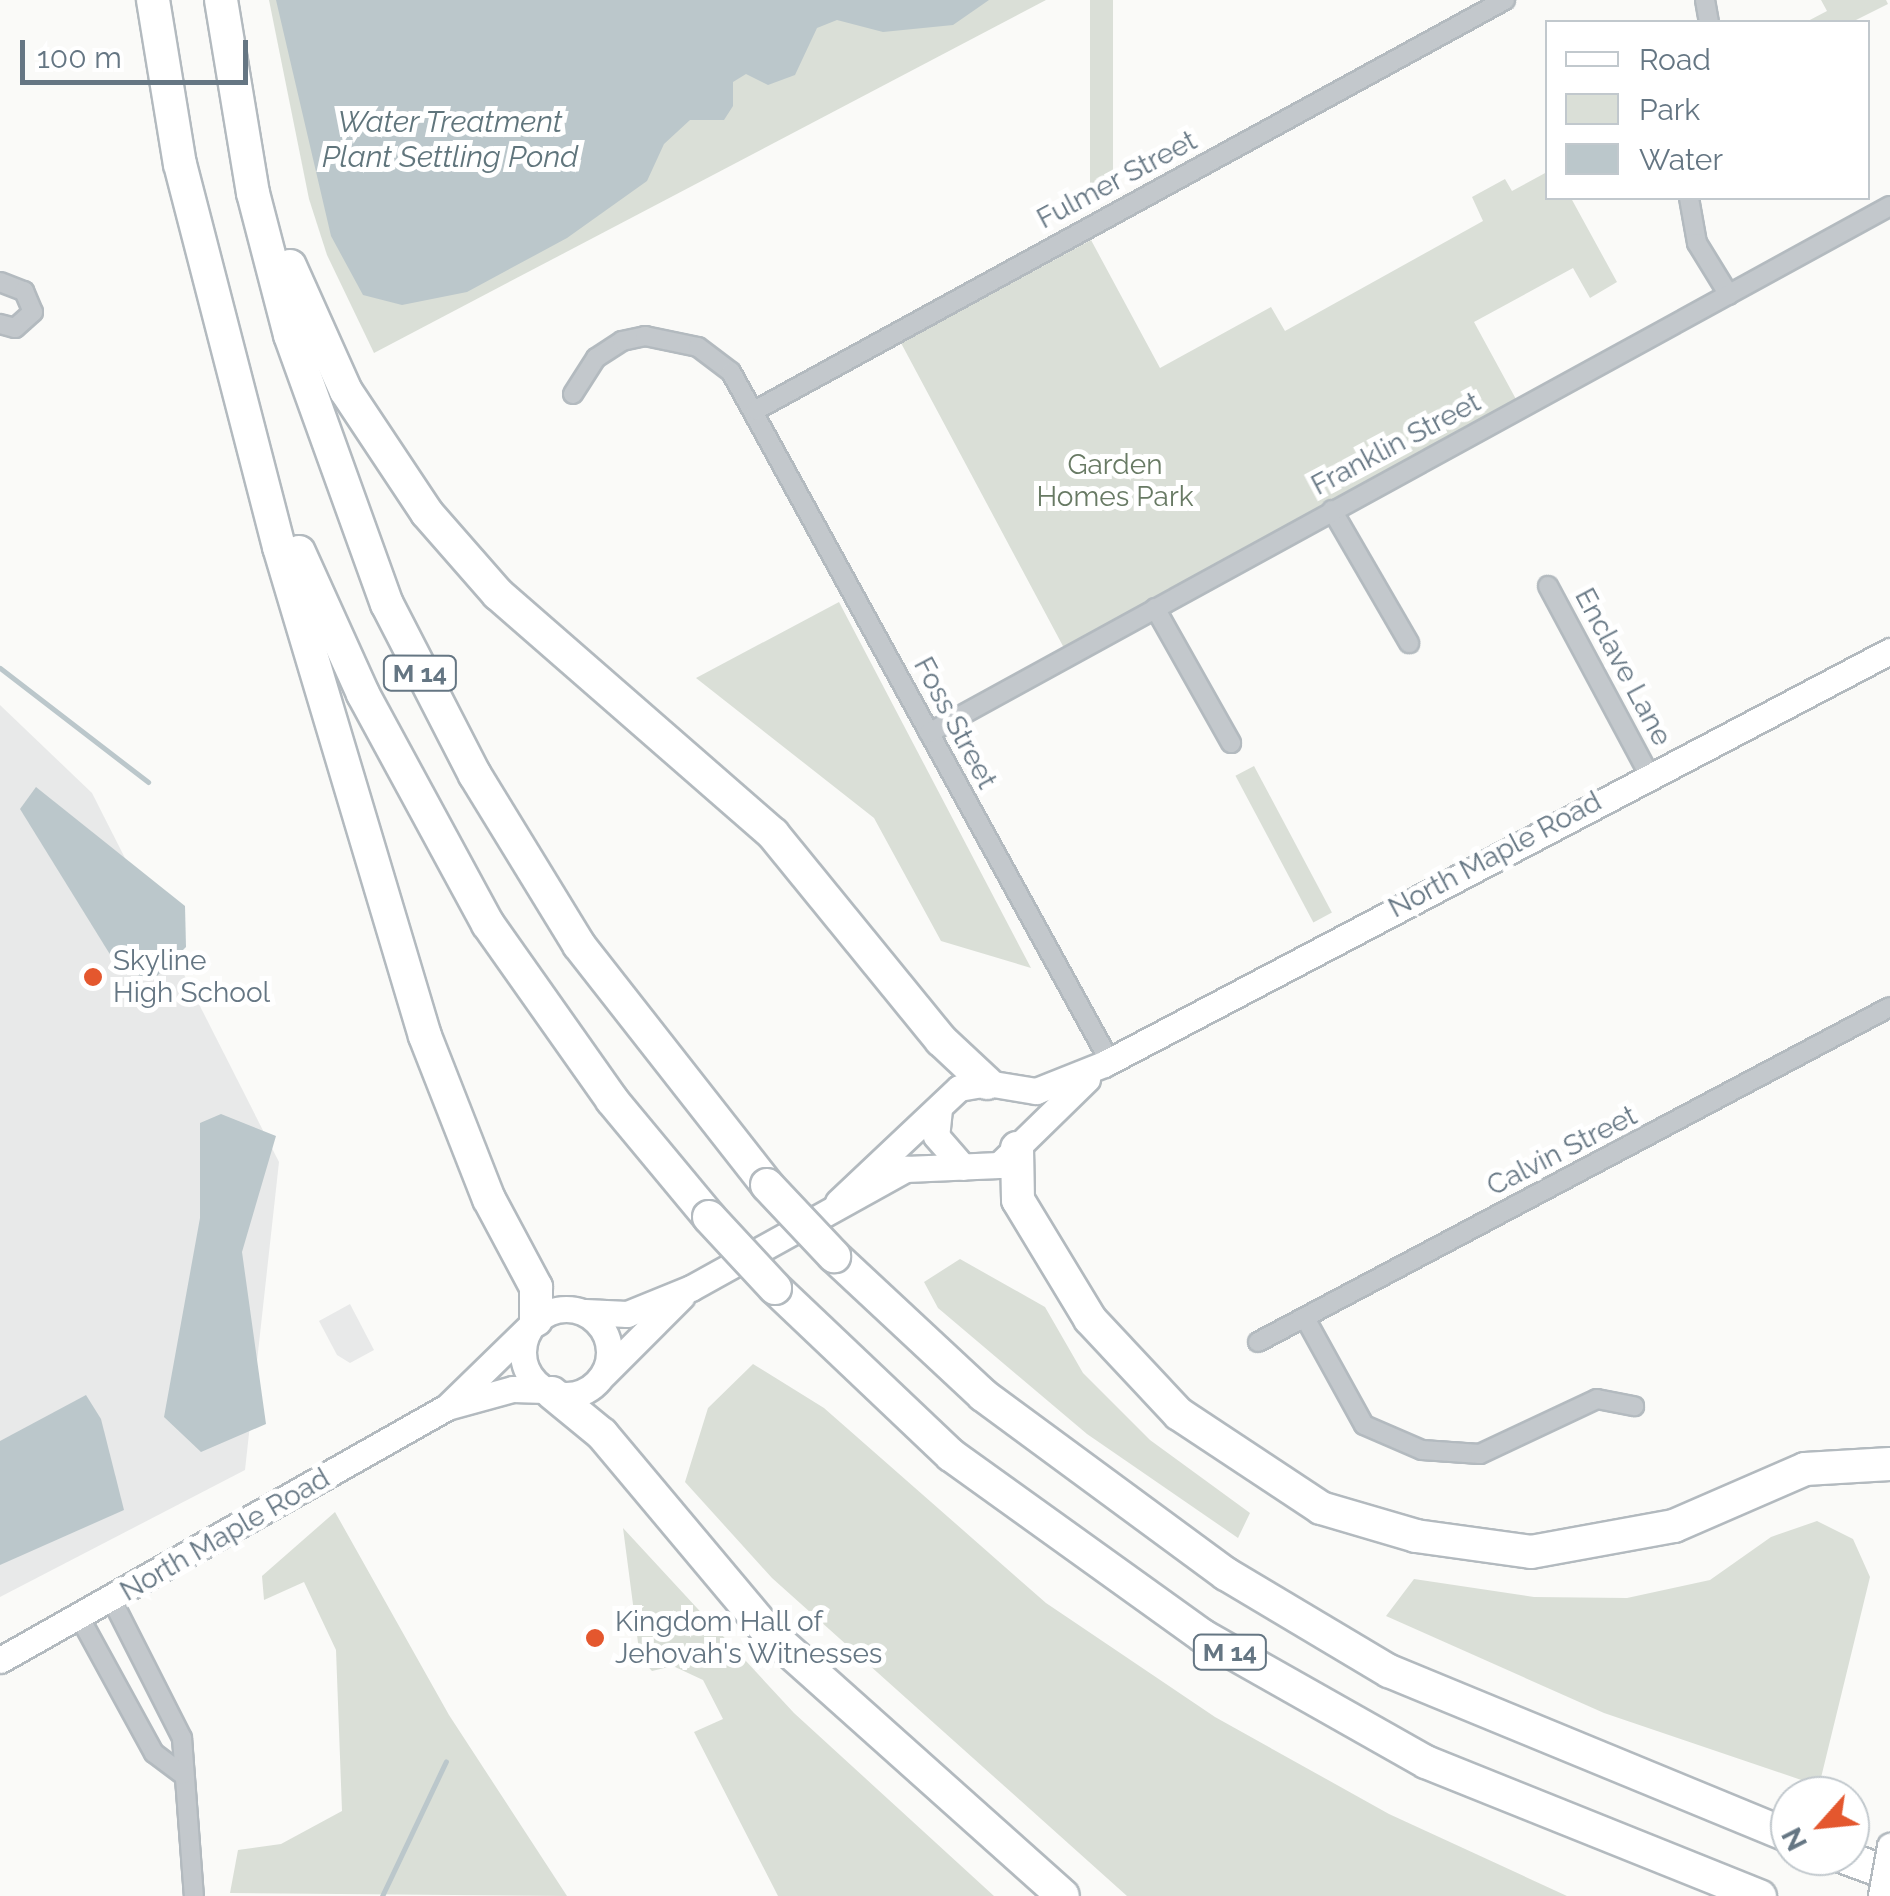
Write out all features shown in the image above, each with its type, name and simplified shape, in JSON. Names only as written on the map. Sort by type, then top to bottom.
[{"type":"highway","name":"M 14","points":[[153,0],[180,164],[225,356],[305,566],[428,822],[535,994],[709,1218],[774,1288],[951,1454],[1203,1636],[1426,1762],[1760,1896]]},
{"type":"highway","name":"M 14","points":[[221,0],[253,193],[290,335],[346,500],[426,684],[579,945],[767,1185],[834,1256],[983,1395],[1226,1574],[1389,1670],[1770,1828]]},
{"type":"highway","points":[[234,84],[274,220],[314,329],[346,391],[427,513],[498,594],[773,834],[941,1040],[994,1086]]},
{"type":"highway","points":[[225,356],[424,1036],[488,1199],[536,1287],[534,1322]]},
{"type":"highway","points":[[1017,1146],[1018,1200],[1090,1318],[1179,1414],[1321,1508],[1454,1544],[1531,1552],[1674,1526],[1806,1469],[1890,1464]]},
{"type":"highway","points":[[549,1391],[602,1434],[769,1634],[1064,1896]]},
{"type":"main road","name":"North Maple Road","points":[[838,1202],[958,1088],[1049,1088],[1106,1062],[1650,774],[1890,652]]},
{"type":"main road","name":"North Maple Road","points":[[585,1312],[627,1314],[690,1288],[838,1202],[906,1170],[988,1169],[1106,1062]]},
{"type":"main road","points":[[994,1086],[1022,1120],[1017,1146]]},
{"type":"main road","points":[[939,1108],[936,1136],[963,1167]]},
{"type":"main road","name":"North Maple Road","points":[[604,1374],[690,1288]]},
{"type":"main road","points":[[559,1308],[585,1312],[606,1332],[604,1374],[582,1393],[549,1391],[524,1360],[534,1322],[559,1308]]},
{"type":"main road","name":"North Maple Road","points":[[0,1660],[447,1407],[534,1322]]},
{"type":"main road","name":"North Maple Road","points":[[447,1407],[513,1389],[549,1391]]},
{"type":"main road","points":[[1882,1896],[1890,1846]]},
{"type":"street","name":"Fulmer Street","points":[[756,410],[1505,0]]},
{"type":"street","points":[[1689,200],[1697,243],[1728,294]]},
{"type":"street","name":"Franklin Street","points":[[928,733],[1890,206]]},
{"type":"street","points":[[0,282],[24,291],[33,312],[15,328],[0,324]]},
{"type":"street","name":"Foss Street","points":[[573,394],[596,358],[622,341],[645,336],[698,347],[731,372],[756,410],[1106,1062]]},
{"type":"street","points":[[1332,510],[1409,643]]},
{"type":"street","name":"Enclave Lane","points":[[1548,586],[1650,774]]},
{"type":"street","points":[[1156,608],[1231,743]]},
{"type":"street","name":"Calvin Street","points":[[1258,1342],[1890,1007]]},
{"type":"street","points":[[1306,1318],[1364,1425],[1422,1450],[1480,1454],[1596,1399],[1634,1406]]},
{"type":"street","points":[[112,1600],[182,1738],[194,1896]]},
{"type":"street","points":[[80,1618],[154,1752],[183,1775]]},
{"type":"shaded area","name":"Skyline High School","points":[[0,705],[92,793],[279,1162],[245,1470],[0,1597]]},
{"type":"shaded area","points":[[350,1304],[374,1350],[350,1363],[337,1355],[319,1321]]},
{"type":"green space","name":"Water Treatment Plant Settling Pond","points":[[269,0],[1046,0],[374,353],[327,255],[309,199]]},
{"type":"green space","points":[[1090,0],[1113,0],[1113,183],[1090,183]]},
{"type":"green space","points":[[1821,0],[1886,0],[1888,4],[1856,20],[1810,20],[1827,11]]},
{"type":"green space","name":"Garden Homes Park","points":[[1545,173],[1545,200],[1572,200],[1617,282],[1590,298],[1573,268],[1474,322],[1517,401],[1064,648],[901,343],[1091,240],[1160,368],[1271,307],[1285,331],[1483,221],[1472,197],[1505,179],[1512,191]]},
{"type":"green space","points":[[839,602],[1031,968],[941,941],[874,818],[696,678]]},
{"type":"green space","points":[[1254,766],[1332,913],[1313,922],[1235,776]]},
{"type":"green space","points":[[960,1259],[1045,1307],[1083,1373],[1150,1440],[1250,1513],[1238,1538],[1087,1434],[938,1308],[924,1282]]},
{"type":"green space","points":[[753,1364],[824,1408],[1046,1603],[1215,1717],[1389,1814],[1567,1896],[1127,1896],[772,1578],[685,1482],[708,1408]]},
{"type":"green space","points":[[335,1512],[449,1715],[567,1896],[230,1893],[238,1850],[281,1844],[342,1811],[336,1650],[304,1582],[264,1600],[262,1576]]},
{"type":"green space","points":[[1817,1521],[1853,1539],[1870,1577],[1821,1776],[1790,1776],[1604,1713],[1386,1616],[1414,1579],[1534,1597],[1627,1598],[1710,1580],[1771,1537]]},
{"type":"green space","points":[[623,1528],[794,1713],[994,1896],[778,1896],[694,1732],[723,1719],[703,1680],[673,1666],[652,1671],[640,1658]]},
{"type":"water","name":"Water Treatment Plant Settling Pond","points":[[276,0],[989,0],[953,25],[883,32],[837,20],[817,28],[795,75],[768,85],[746,74],[733,82],[733,106],[724,120],[690,120],[664,144],[647,181],[567,238],[467,292],[402,305],[363,295],[331,236]]},
{"type":"water","points":[[36,787],[185,906],[186,947],[153,980],[119,969],[20,809]]},
{"type":"water","points":[[221,1114],[276,1136],[242,1252],[266,1424],[201,1452],[164,1417],[200,1218],[200,1123]]},
{"type":"water","points":[[86,1395],[101,1419],[124,1510],[0,1565],[0,1441]]},
{"type":"waterway","points":[[0,668],[148,782]]},
{"type":"waterway","points":[[382,1896],[446,1761]]},
{"type":"place","name":"Skyline High School","points":[[93,977]]},
{"type":"place","name":"Kingdom Hall of Jehovah's Witnesses","points":[[595,1638]]}]
